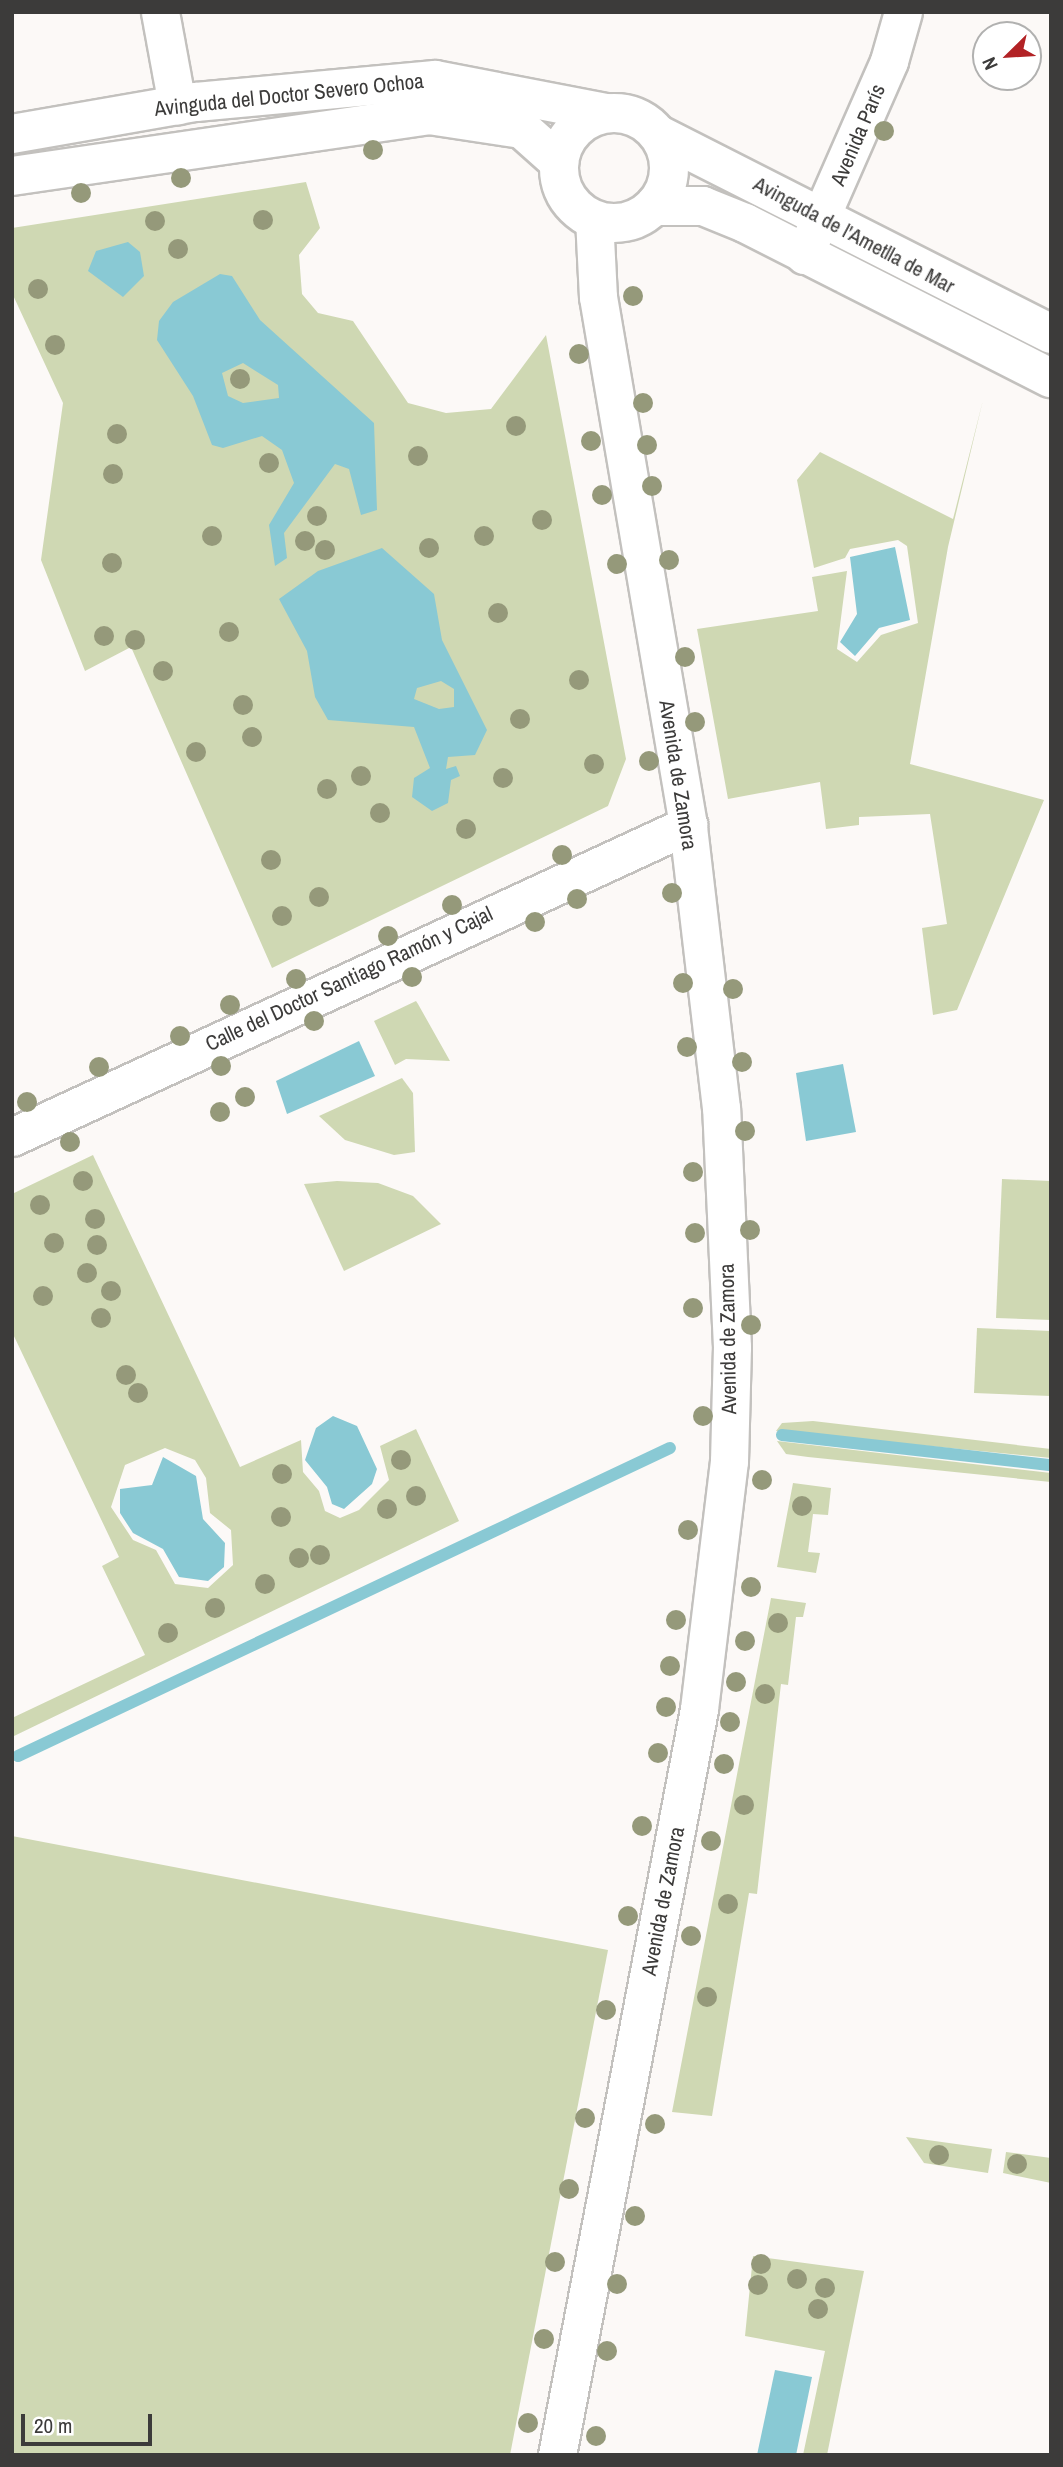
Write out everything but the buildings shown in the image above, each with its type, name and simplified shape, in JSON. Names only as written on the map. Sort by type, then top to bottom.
[{"type":"street","points":[[160,12],[177,105]]},
{"type":"street","name":"Avenida París","points":[[804,255],[889,61],[903,12]]},
{"type":"street","name":"Avinguda del Doctor Severo Ochoa","points":[[12,134],[177,105],[435,80],[607,113]]},
{"type":"street","points":[[607,113],[645,121],[659,135],[669,171],[654,206],[624,222],[594,219],[566,195],[559,162],[574,130],[607,113]]},
{"type":"street","name":"Avinguda del Doctor Severo Ochoa","points":[[12,176],[429,115],[522,129],[559,162]]},
{"type":"street","name":"Avinguda de l'Ametlla de Mar","points":[[659,135],[1051,334]]},
{"type":"street","name":"Avinguda de l'Ametlla de Mar","points":[[654,206],[703,206],[1051,378]]},
{"type":"street","name":"Avenida de Zamora","points":[[557,2455],[699,1709],[729,1461],[726,1183],[688,825],[598,297],[594,219]]},
{"type":"street","name":"Calle del Doctor Santiago Ramón y Cajal","points":[[12,1137],[688,825]]},
{"type":"green space","points":[[306,182],[320,228],[299,255],[302,294],[318,313],[353,321],[408,403],[446,413],[491,409],[546,335],[626,759],[608,806],[272,968],[131,647],[85,671],[41,560],[63,403],[12,293],[12,228]]},
{"type":"green space","points":[[983,400],[948,547],[910,764],[1044,800],[957,1010],[933,1015],[922,928],[947,924],[930,814],[859,817],[859,825],[826,829],[820,782],[728,799],[697,629],[818,611],[812,577],[847,571],[837,649],[857,662],[881,635],[918,623],[907,546],[898,540],[850,549],[845,558],[814,568],[797,480],[820,452],[953,519]]},
{"type":"green space","points":[[416,1001],[450,1061],[406,1059],[395,1065],[374,1021]]},
{"type":"green space","points":[[402,1078],[413,1093],[415,1152],[394,1155],[345,1140],[319,1116]]},
{"type":"green space","points":[[93,1155],[240,1467],[301,1440],[303,1472],[319,1491],[325,1511],[340,1518],[359,1510],[389,1480],[380,1446],[416,1429],[459,1521],[12,1737],[12,1718],[145,1655],[102,1566],[119,1557],[12,1332],[12,1194]],"holes":[[[165,1448],[195,1460],[206,1478],[210,1513],[231,1530],[233,1565],[208,1588],[175,1584],[156,1550],[133,1540],[111,1507],[125,1465]]]},
{"type":"green space","points":[[1002,1179],[1051,1181],[1051,1320],[996,1318]]},
{"type":"green space","points":[[337,1181],[378,1183],[413,1196],[441,1224],[344,1271],[304,1184]]},
{"type":"green space","points":[[977,1328],[1051,1331],[1051,1396],[974,1393]]},
{"type":"green space","points":[[813,1421],[1051,1449],[1051,1458],[776,1431],[782,1423]]},
{"type":"green space","points":[[777,1441],[1051,1473],[1051,1482],[786,1454]]},
{"type":"green space","points":[[793,1483],[831,1488],[828,1515],[813,1514],[808,1552],[820,1553],[816,1573],[777,1567]]},
{"type":"green space","points":[[771,1598],[806,1603],[803,1617],[796,1617],[788,1685],[781,1684],[757,1894],[749,1893],[712,2116],[672,2112]]},
{"type":"green space","points":[[12,1836],[608,1950],[510,2455],[12,2455]]},
{"type":"green space","points":[[906,2137],[992,2149],[988,2173],[924,2163]]},
{"type":"green space","points":[[1006,2152],[1051,2158],[1051,2183],[1003,2173]]},
{"type":"green space","points":[[753,2256],[864,2271],[827,2455],[803,2455],[825,2351],[745,2336]]},
{"type":"water","points":[[128,242],[140,252],[144,276],[123,297],[88,271],[96,251]]},
{"type":"water","points":[[220,274],[232,276],[260,320],[374,423],[377,510],[361,515],[349,469],[335,464],[284,533],[287,558],[275,566],[269,525],[294,483],[282,450],[262,436],[223,448],[212,445],[193,396],[157,340],[159,321],[173,302]],"holes":[[[243,363],[278,385],[279,398],[243,403],[228,396],[222,373]]]},
{"type":"water","points":[[895,547],[910,620],[879,628],[855,656],[840,642],[857,614],[850,557]]},
{"type":"water","points":[[382,548],[434,594],[442,640],[487,730],[475,755],[448,757],[446,769],[456,766],[460,776],[451,780],[448,803],[432,811],[412,797],[414,778],[430,768],[414,727],[328,720],[315,697],[307,651],[279,599],[318,571]],"holes":[[[441,681],[454,689],[454,707],[439,709],[414,699],[417,688]]]},
{"type":"water","points":[[359,1041],[375,1076],[287,1114],[276,1081]]},
{"type":"water","points":[[843,1064],[856,1132],[806,1141],[796,1073]]},
{"type":"water","points":[[333,1416],[357,1426],[377,1469],[372,1484],[344,1509],[332,1504],[327,1487],[305,1460],[316,1428]]},
{"type":"water","points":[[163,1457],[196,1476],[203,1519],[225,1543],[224,1567],[208,1581],[179,1577],[163,1549],[133,1533],[120,1513],[120,1489],[152,1485]]},
{"type":"water","points":[[775,2370],[812,2377],[796,2455],[757,2455]]},
{"type":"waterway","points":[[782,1435],[1051,1465]]},
{"type":"waterway","points":[[18,1756],[670,1448]]}]
